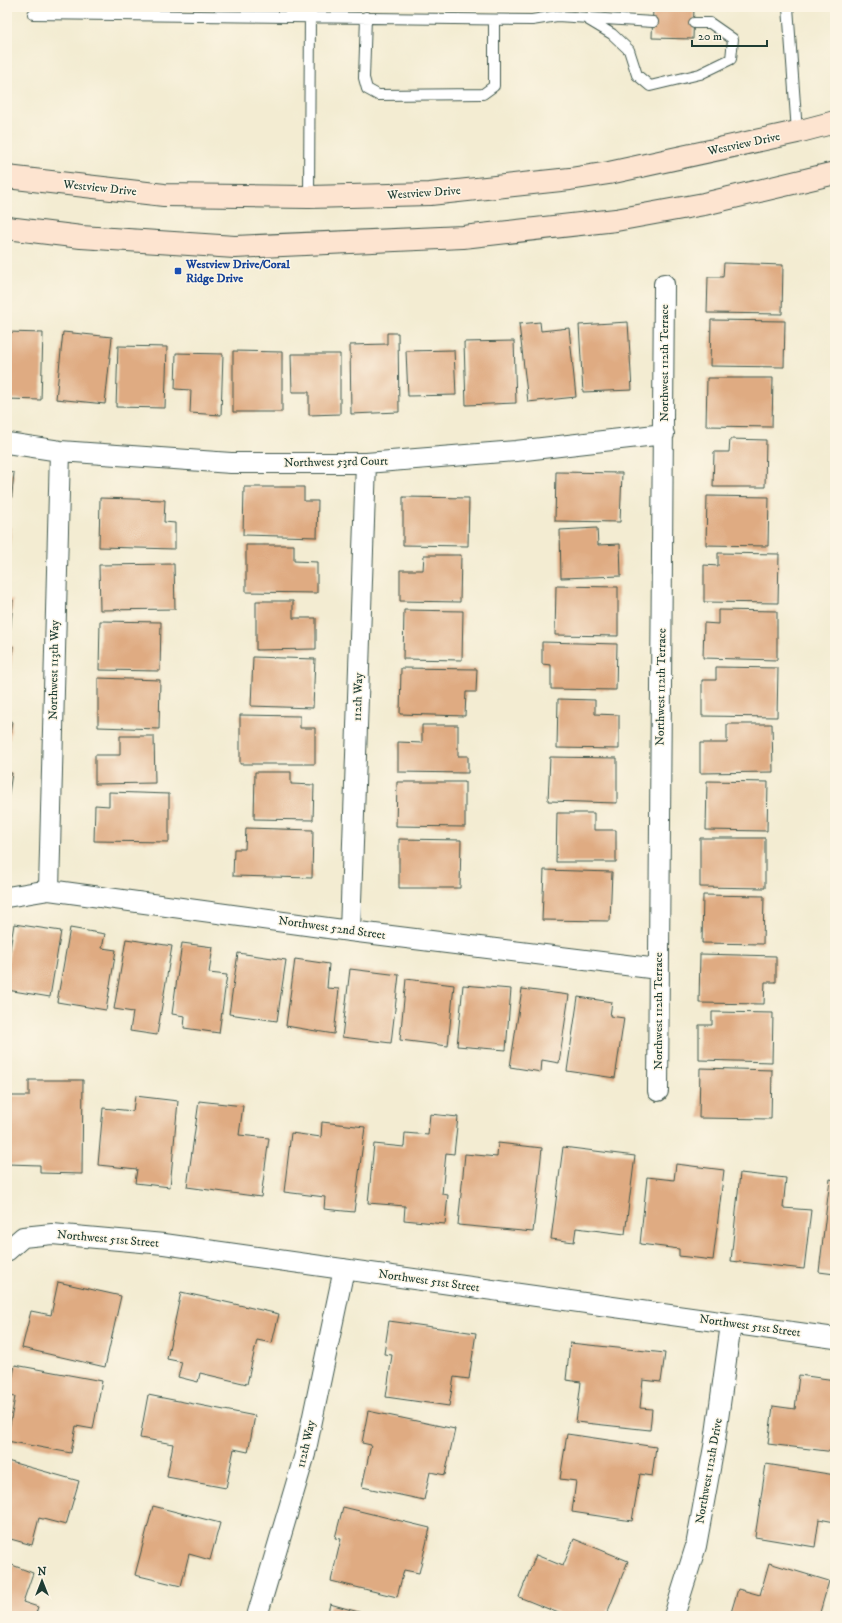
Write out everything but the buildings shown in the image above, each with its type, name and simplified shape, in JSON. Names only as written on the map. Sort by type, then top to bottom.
[{"type":"street","name":"Westview Drive","points":[[7,177],[164,194],[309,197],[430,194],[570,179],[609,173],[797,132],[835,122]]},
{"type":"street","points":[[7,228],[81,237],[235,247],[462,237],[616,220],[704,204],[835,173]]},
{"type":"street","name":"Northwest 112th Terrace","points":[[658,1091],[664,284]]},
{"type":"street","name":"Northwest 53rd Court","points":[[7,443],[60,450],[231,463],[366,463],[516,451],[664,434]]},
{"type":"street","name":"Northwest 113th Way","points":[[49,890],[60,450]]},
{"type":"street","name":"112th Way","points":[[350,931],[366,463]]},
{"type":"street","name":"Northwest 52nd Street","points":[[7,898],[49,890],[350,931],[658,969]]},
{"type":"street","name":"Northwest 51st Street","points":[[7,1251],[23,1237],[52,1234],[164,1244],[835,1338]]},
{"type":"street","name":"112th Way","points":[[257,1616],[305,1454],[344,1269]]},
{"type":"street","name":"Northwest 112th Drive","points":[[674,1616],[696,1546],[715,1441],[731,1324]]},
{"type":"lane","points":[[788,7],[797,132]]},
{"type":"lane","points":[[33,14],[262,11],[310,12],[366,17],[532,20],[556,12],[585,18],[653,22]]},
{"type":"lane","points":[[309,197],[310,12]]},
{"type":"lane","points":[[366,17],[364,78],[366,89],[378,95],[483,94],[494,86],[494,20]]},
{"type":"lane","points":[[585,18],[612,34],[629,50],[637,75],[650,86],[700,74],[731,59],[733,39],[710,23],[694,23]]},
{"type":"place","name":"Westview Drive/Coral Ridge Drive","points":[[178,271]]}]
